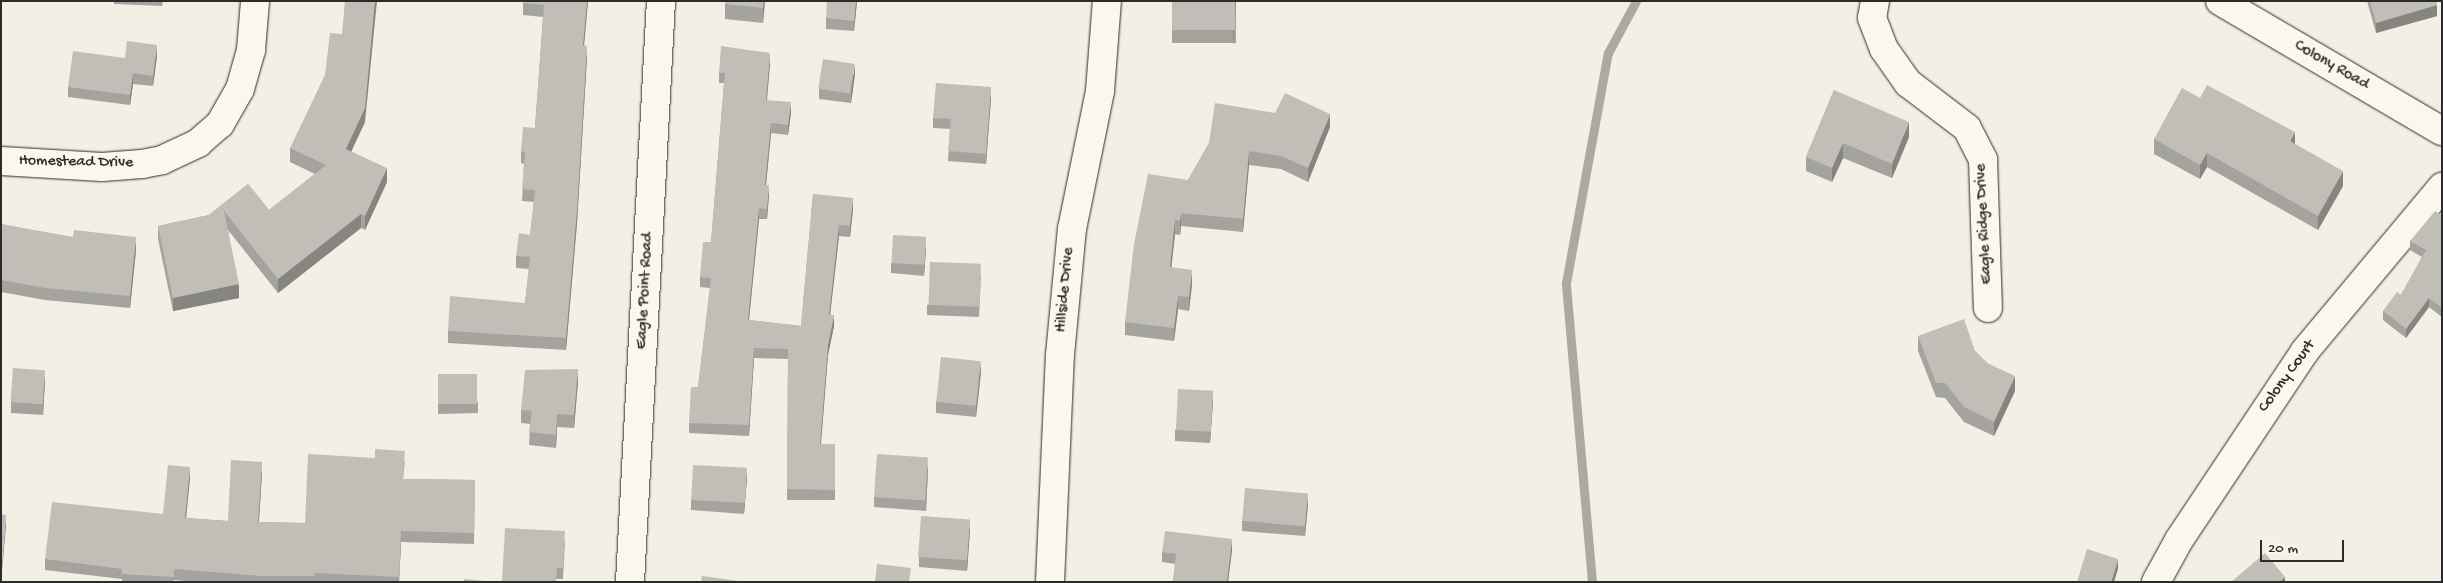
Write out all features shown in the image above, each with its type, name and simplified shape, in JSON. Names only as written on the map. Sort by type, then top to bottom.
[{"type":"street","name":"Homestead Drive","points":[[1,161],[102,167],[142,164],[162,160],[198,143],[220,124],[240,89],[251,50],[255,1]]},
{"type":"street","name":"Eagle Point Road","points":[[630,582],[661,1]]},
{"type":"street","name":"Hillside Drive","points":[[1050,582],[1060,355],[1072,229],[1100,91],[1107,1]]},
{"type":"street","name":"Eagle Ridge Drive","points":[[1875,1],[1872,18],[1884,49],[1908,83],[1967,128],[1983,160],[1988,308]]},
{"type":"street","name":"Colony Road","points":[[2220,1],[2442,131]]},
{"type":"street","name":"Colony Court","points":[[2156,582],[2184,532],[2305,351],[2442,187]]},
{"type":"building","points":[[345,1],[375,1],[365,108],[346,149],[387,168],[365,216],[361,214],[278,279],[224,211],[239,284],[173,298],[158,226],[209,215],[248,184],[269,210],[326,165],[290,148],[325,75],[330,33],[342,34]]},
{"type":"building","points":[[523,1],[587,1],[583,45],[587,46],[577,211],[566,338],[448,331],[450,296],[525,303],[530,257],[516,256],[519,233],[530,235],[535,190],[522,189],[525,152],[521,151],[523,127],[535,128],[544,5],[523,3]]},
{"type":"building","points":[[725,1],[764,1],[763,8],[725,4]]},
{"type":"building","points":[[827,1],[856,1],[854,21],[826,18]]},
{"type":"building","points":[[1172,1],[1235,1],[1235,30],[1172,30]]},
{"type":"building","points":[[2370,1],[2436,1],[2437,5],[2376,23]]},
{"type":"building","points":[[127,41],[157,45],[153,76],[133,73],[130,95],[68,87],[73,51],[125,58]]},
{"type":"building","points":[[721,46],[770,53],[766,100],[791,102],[788,125],[771,123],[765,185],[769,185],[767,209],[759,208],[748,320],[801,326],[813,194],[853,198],[850,226],[839,225],[829,315],[834,315],[828,345],[820,444],[835,444],[835,490],[787,489],[788,349],[754,348],[749,425],[689,423],[691,387],[698,387],[711,278],[700,277],[703,242],[711,242],[725,73],[719,73]]},
{"type":"building","points":[[823,59],[855,64],[850,94],[818,89]]},
{"type":"building","points":[[936,83],[991,87],[986,154],[948,151],[951,119],[933,118]]},
{"type":"building","points":[[2207,85],[2295,132],[2290,141],[2343,171],[2318,216],[2207,153],[2200,165],[2154,139],[2182,88],[2200,98]]},
{"type":"building","points":[[1834,90],[1909,122],[1892,164],[1843,143],[1832,168],[1806,157]]},
{"type":"building","points":[[1285,93],[1330,114],[1308,168],[1281,156],[1249,151],[1243,219],[1181,213],[1180,221],[1175,220],[1170,267],[1192,270],[1189,297],[1178,296],[1174,328],[1125,322],[1134,244],[1148,174],[1188,180],[1209,143],[1215,103],[1275,113]]},
{"type":"building","points":[[2435,211],[2442,215],[2442,308],[2429,298],[2406,329],[2383,311],[2397,292],[2401,295],[2426,250],[2410,241]]},
{"type":"building","points":[[1,224],[73,237],[74,230],[136,237],[130,296],[45,288],[1,280]]},
{"type":"building","points":[[893,235],[926,237],[924,265],[892,263]]},
{"type":"building","points":[[930,262],[981,264],[979,307],[928,305]]},
{"type":"building","points":[[1964,319],[1975,351],[1987,363],[2015,376],[1994,422],[1964,407],[1945,383],[1936,383],[1918,336]]},
{"type":"building","points":[[941,357],[981,361],[976,406],[936,402]]},
{"type":"building","points":[[13,368],[45,370],[43,404],[11,402]]},
{"type":"building","points":[[578,369],[574,415],[557,414],[556,435],[529,432],[532,411],[521,410],[525,370]]},
{"type":"building","points":[[438,374],[477,374],[477,404],[438,404]]},
{"type":"building","points":[[1178,389],[1213,391],[1211,432],[1176,430]]},
{"type":"building","points":[[375,449],[405,451],[403,479],[475,480],[474,533],[401,531],[399,577],[315,573],[315,576],[261,576],[174,569],[174,577],[122,574],[122,569],[45,559],[52,502],[163,514],[168,465],[190,467],[185,518],[228,521],[231,460],[262,462],[258,522],[305,523],[308,454],[375,458]]},
{"type":"building","points":[[877,454],[928,458],[925,500],[874,497]]},
{"type":"building","points":[[693,465],[747,468],[745,503],[691,500]]},
{"type":"building","points":[[1245,488],[1308,493],[1305,526],[1242,521]]},
{"type":"building","points":[[1,514],[6,515],[1,576]]},
{"type":"building","points":[[921,516],[970,519],[967,560],[918,557]]},
{"type":"building","points":[[505,528],[565,531],[563,568],[557,568],[556,582],[502,582]]},
{"type":"building","points":[[1165,531],[1232,539],[1227,582],[1173,581],[1176,554],[1162,552]]},
{"type":"building","points":[[2087,549],[2118,559],[2111,582],[2077,582]]},
{"type":"building","points":[[2265,553],[2285,577],[2279,582],[2231,582]]},
{"type":"building","points":[[877,564],[911,568],[909,582],[875,582]]},
{"type":"building","points":[[702,576],[746,582],[701,582]]},
{"type":"building","points":[[464,579],[495,582],[464,582]]},
{"type":"waterway","points":[[1592,582],[1566,283],[1608,53],[1636,1]]}]
